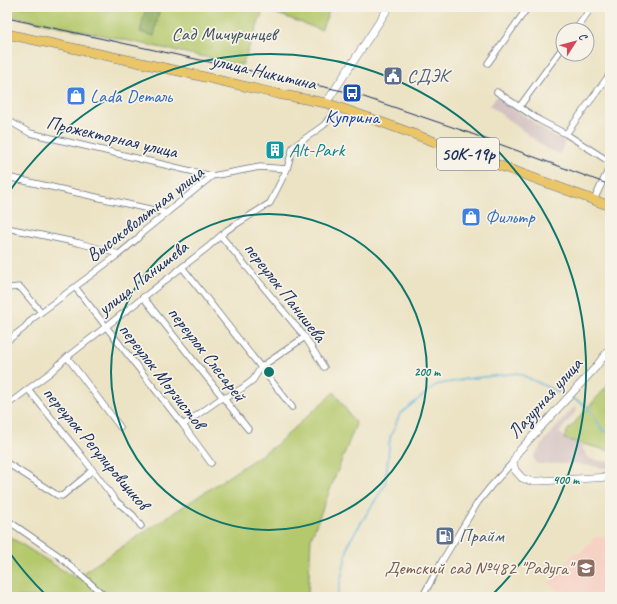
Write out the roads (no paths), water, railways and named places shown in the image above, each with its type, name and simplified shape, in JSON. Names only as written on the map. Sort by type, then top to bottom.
[{"type":"main road","name":"улица Никитина","points":[[7,34],[326,104]]},
{"type":"main road","name":"50К-19р","points":[[326,104],[338,107],[610,206]]},
{"type":"street","points":[[326,104],[389,7]]},
{"type":"street","points":[[488,63],[528,7]]},
{"type":"street","points":[[581,22],[592,7]]},
{"type":"street","points":[[520,106],[555,58]]},
{"type":"street","points":[[566,134],[610,74]]},
{"type":"street","points":[[497,92],[539,120],[566,134],[610,162]]},
{"type":"street","points":[[287,169],[293,147],[324,125],[338,107]]},
{"type":"street","name":"Прожекторная улица","points":[[7,120],[30,133],[212,176]]},
{"type":"street","points":[[594,200],[610,166]]},
{"type":"street","name":"Высоковольтная улица","points":[[7,341],[41,312],[119,254],[143,232],[212,176],[260,167],[287,169]]},
{"type":"street","name":"улица Панишева","points":[[7,405],[51,372],[105,327],[208,247],[227,230],[270,204],[287,169]]},
{"type":"street","points":[[7,177],[167,213]]},
{"type":"street","points":[[7,228],[79,243],[119,254]]},
{"type":"street","name":"переулок Панишева","points":[[221,236],[305,337],[324,367]]},
{"type":"street","points":[[182,267],[292,407]]},
{"type":"street","points":[[7,288],[20,287],[41,312]]},
{"type":"street","name":"переулок Морзистов","points":[[75,287],[211,463]]},
{"type":"street","name":"переулок Слесарей","points":[[143,297],[248,429]]},
{"type":"street","points":[[182,425],[223,397],[227,397],[241,389],[253,380],[261,367],[305,337]]},
{"type":"street","name":"Лазурная улица","points":[[610,348],[594,368],[518,452],[513,462],[515,470],[522,478],[530,481],[610,477]]},
{"type":"street","points":[[68,357],[120,427]]},
{"type":"street","name":"переулок Регулировщиков","points":[[28,390],[82,456],[116,501],[133,515],[141,526]]},
{"type":"street","points":[[7,462],[57,495],[62,496],[92,470]]},
{"type":"street","points":[[424,597],[424,594],[442,561],[478,502],[513,462]]},
{"type":"street","points":[[7,520],[59,556],[106,597]]},
{"type":"waterway","points":[[337,597],[349,542],[385,485],[390,438],[400,414],[436,385],[466,379],[518,373],[566,396]]},
{"type":"waterway","points":[[572,398],[587,406],[603,431],[610,432]]},
{"type":"tram line","points":[[7,18],[352,93],[464,131],[610,185]]},
{"type":"place","name":"СДЭК","points":[[393,76]]},
{"type":"place","name":"Куприна","points":[[352,93]]},
{"type":"place","name":"Lada Dеталь","points":[[76,96]]},
{"type":"place","name":"Alt-Park","points":[[275,150]]},
{"type":"place","name":"Фильтр","points":[[471,217]]},
{"type":"place","name":"Прайм","points":[[445,536]]},
{"type":"place","name":"Детский сад №482 \"Радуга\"","points":[[586,568]]},
{"type":"park label","name":"Сад Мичуринцев","points":[[224,34]]}]
